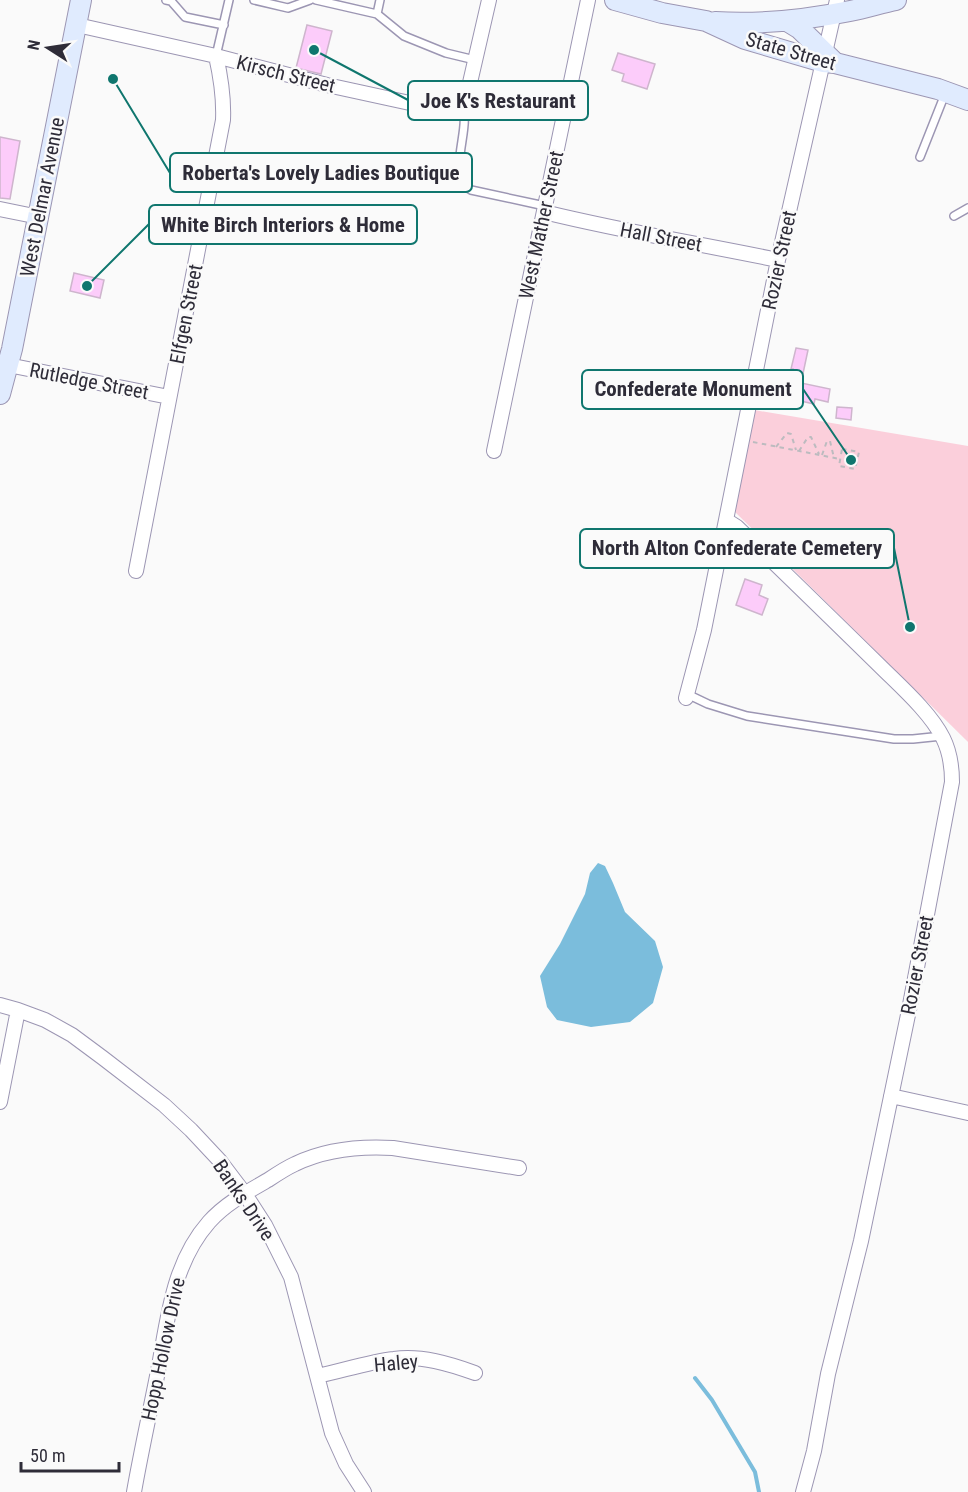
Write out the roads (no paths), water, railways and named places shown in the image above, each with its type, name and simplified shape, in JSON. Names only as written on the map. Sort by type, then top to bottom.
[{"type":"street","name":"West Delmar Avenue","points":[[0,394],[6,353],[39,217],[81,0]]},
{"type":"street","points":[[460,103],[469,87],[489,0]]},
{"type":"street","name":"West Mather Street","points":[[494,451],[588,0]]},
{"type":"street","name":"State Street","points":[[615,0],[706,21],[745,39],[828,59],[968,100]]},
{"type":"street","points":[[706,21],[772,23],[836,7],[896,0]]},
{"type":"street","name":"Rozier Street","points":[[686,696],[704,630],[778,260],[828,59],[836,7]]},
{"type":"street","points":[[787,21],[800,28],[828,59]]},
{"type":"street","name":"Kirsch Street","points":[[77,25],[419,105],[450,108],[460,103]]},
{"type":"street","name":"Elfgen Street","points":[[136,572],[223,120],[223,93],[216,56]]},
{"type":"street","points":[[0,209],[39,217]]},
{"type":"street","name":"Hall Street","points":[[544,209],[599,225],[778,260]]},
{"type":"street","name":"Rutledge Street","points":[[6,353],[169,397]]},
{"type":"street","name":"Rozier Street","points":[[726,520],[737,527],[910,696],[942,736],[950,753],[952,768],[952,782],[891,1096],[861,1241],[828,1374],[814,1451],[803,1492]]},
{"type":"street","name":"Banks Drive","points":[[0,1005],[45,1020],[72,1035],[164,1105],[213,1153],[244,1194],[265,1225],[291,1276],[332,1433],[338,1449],[364,1492]]},
{"type":"street","points":[[0,1102],[18,1010]]},
{"type":"street","points":[[891,1096],[968,1113]]},
{"type":"street","name":"Hopp Hollow Drive","points":[[134,1492],[177,1278],[196,1239],[224,1208],[293,1164],[332,1151],[352,1148],[393,1148],[519,1168]]},
{"type":"street","name":"Haley","points":[[317,1376],[395,1359],[436,1361],[476,1373]]},
{"type":"lane","points":[[166,0],[171,1],[185,17],[224,25]]},
{"type":"lane","points":[[216,56],[229,0]]},
{"type":"lane","points":[[254,0],[288,8],[310,0]]},
{"type":"lane","points":[[316,0],[377,14],[404,36],[446,53],[475,60]]},
{"type":"lane","points":[[377,14],[380,0]]},
{"type":"lane","points":[[920,158],[946,92]]},
{"type":"lane","points":[[460,103],[465,116],[459,160],[459,174],[463,185],[471,190],[544,209]]},
{"type":"lane","points":[[954,216],[968,208]]},
{"type":"lane","points":[[686,696],[726,711],[768,720],[894,739],[913,740],[942,736]]},
{"type":"water","points":[[598,863],[605,866],[625,912],[655,941],[663,967],[653,1003],[630,1022],[591,1027],[557,1020],[547,1007],[540,976],[560,944],[585,894],[590,873]]},
{"type":"waterway","points":[[695,1378],[712,1400],[755,1472],[759,1492]]},
{"type":"place","name":"Joe K's Restaurant","points":[[314,50]]},
{"type":"place","name":"Roberta's Lovely Ladies Boutique","points":[[113,79]]},
{"type":"place","name":"White Birch Interiors & Home","points":[[87,286]]},
{"type":"place","name":"Confederate Monument","points":[[851,460]]},
{"type":"place","name":"North Alton Confederate Cemetery","points":[[910,627]]}]
